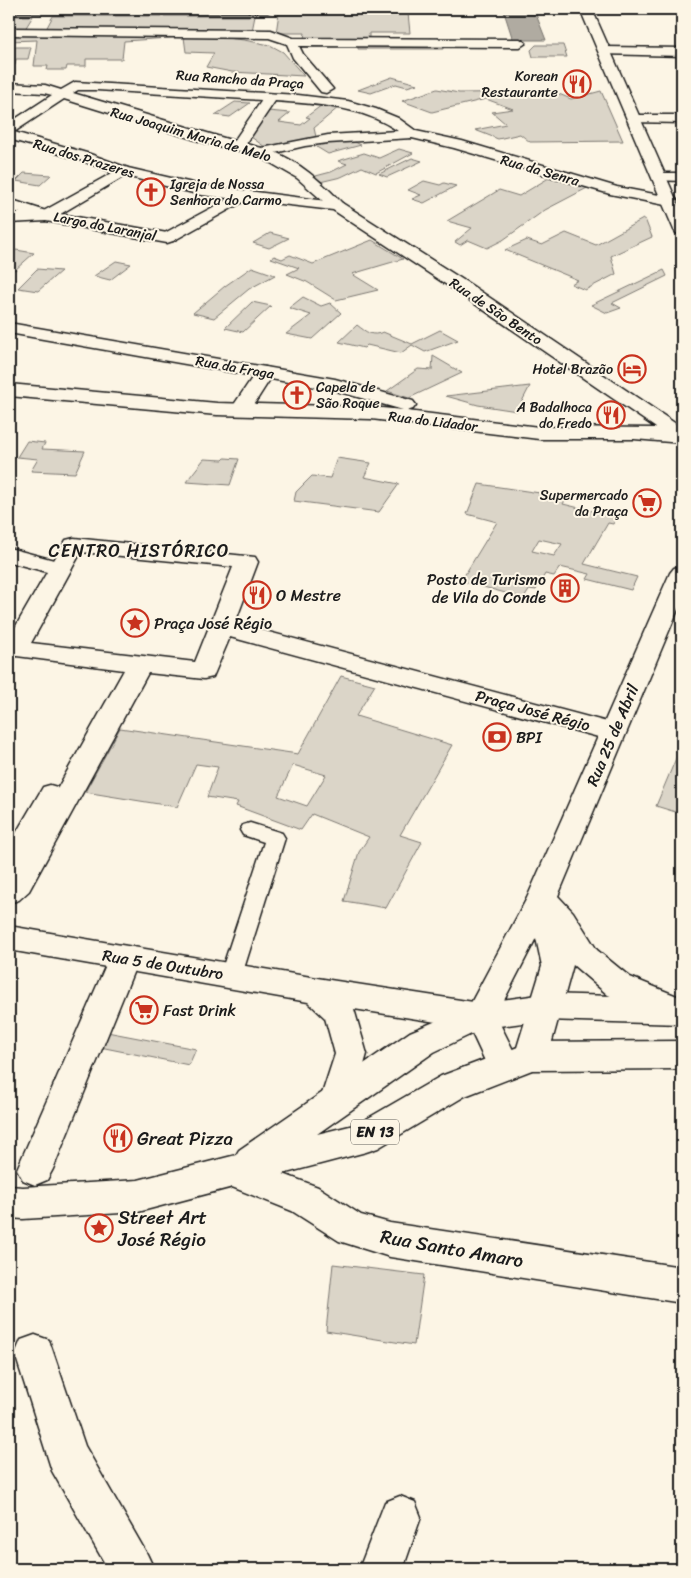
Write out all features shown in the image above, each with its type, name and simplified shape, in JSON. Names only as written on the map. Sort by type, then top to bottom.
[{"type":"street","points":[[9,9],[268,9]]},
{"type":"street","points":[[586,9],[659,177],[675,208],[682,230]]},
{"type":"street","points":[[9,31],[271,34],[292,42],[520,43]]},
{"type":"street","points":[[292,42],[298,55],[326,89]]},
{"type":"street","points":[[605,51],[682,52]]},
{"type":"street","name":"Rua Rancho da Praça","points":[[9,129],[75,86],[97,86],[313,100],[346,106],[395,122],[412,134]]},
{"type":"street","name":"Rua Joaquim Maria de Melo","points":[[9,87],[45,89],[214,142],[262,152],[295,170],[326,193],[337,206]]},
{"type":"street","points":[[238,146],[270,98]]},
{"type":"street","points":[[634,119],[682,119]]},
{"type":"street","points":[[262,152],[304,142],[328,139],[412,134]]},
{"type":"street","name":"Rua da Senra","points":[[412,134],[457,144],[614,192],[675,208]]},
{"type":"street","name":"Rua dos Prazeres","points":[[9,135],[85,157],[124,171],[201,190],[337,206]]},
{"type":"street","points":[[9,218],[46,216],[124,171]]},
{"type":"street","points":[[659,177],[682,177]]},
{"type":"street","name":"Largo do Laranjal","points":[[46,216],[167,238],[243,196]]},
{"type":"street","points":[[9,204],[46,216]]},
{"type":"street","name":"Rua de São Bento","points":[[337,206],[465,289],[681,436]]},
{"type":"street","name":"Rua da Fraga","points":[[9,328],[335,385],[383,397],[458,422]]},
{"type":"street","points":[[240,410],[265,373]]},
{"type":"street","name":"Rua do Lidador","points":[[9,390],[218,409],[371,413],[538,433],[634,433],[681,436]]},
{"type":"street","points":[[74,545],[247,562],[221,627],[204,671],[15,649],[74,545]]},
{"type":"street","points":[[9,555],[60,569]]},
{"type":"street","name":"Rua 25 de Abril","points":[[480,1016],[542,898],[682,573]]},
{"type":"street","name":"Praça José Régio","points":[[221,627],[613,732]]},
{"type":"street","points":[[9,892],[19,883],[140,664]]},
{"type":"street","points":[[480,1016],[518,1061],[545,1008],[558,966],[542,898]]},
{"type":"street","points":[[542,898],[562,920],[586,959],[592,965],[619,986],[682,1011]]},
{"type":"street","name":"Rua 5 de Outubro","points":[[9,938],[317,991],[480,1016],[545,1008],[682,1011]]},
{"type":"street","points":[[35,1170],[124,958]]},
{"type":"street","points":[[317,991],[339,1012],[351,1054],[336,1100]]},
{"type":"street","name":"Rua 5 de Outubro","points":[[235,1172],[422,1042],[480,1016]]},
{"type":"street","name":"EN 13","points":[[9,1202],[23,1203],[138,1196],[366,1137],[454,1086],[518,1061],[682,1055]]},
{"type":"street","name":"Rua Santo Amaro","points":[[235,1172],[305,1198],[352,1229],[390,1240],[682,1285]]},
{"type":"street","points":[[35,1354],[67,1456],[132,1569]]},
{"type":"street","points":[[380,1569],[400,1517]]},
{"type":"lane","points":[[9,861],[50,792]]},
{"type":"lane","points":[[231,975],[275,838],[250,830]]},
{"type":"shaded area","points":[[504,12],[535,12],[546,40],[513,40]]},
{"type":"shaded area","points":[[279,13],[408,13],[410,33],[369,33],[369,38],[304,38],[305,33],[276,33]]},
{"type":"shaded area","points":[[9,16],[33,16],[25,29],[9,29]]},
{"type":"shaded area","points":[[53,16],[255,16],[252,31],[45,31]]},
{"type":"shaded area","points":[[9,33],[206,36],[244,40],[270,45],[283,52],[304,76],[232,72],[206,67],[214,53],[186,52],[184,37],[124,41],[122,59],[86,59],[86,66],[67,66],[66,70],[47,70],[48,66],[34,66],[37,40],[9,41]]},
{"type":"shaded area","points":[[358,44],[443,44],[444,49],[358,49]]},
{"type":"shaded area","points":[[536,45],[563,45],[567,57],[533,57],[531,50]]},
{"type":"shaded area","points":[[9,47],[31,47],[28,59],[16,59],[15,65],[9,65]]},
{"type":"shaded area","points":[[392,77],[417,84],[407,87],[396,84],[371,93],[358,90]]},
{"type":"shaded area","points":[[437,89],[459,93],[554,92],[571,99],[601,91],[623,141],[530,142],[520,134],[498,139],[475,130],[506,124],[492,112],[513,109],[486,99],[432,112],[402,101]]},
{"type":"shaded area","points":[[235,102],[250,103],[230,117],[215,115]]},
{"type":"shaded area","points":[[322,105],[339,107],[314,128],[316,137],[265,147],[251,137],[268,111],[290,113],[279,122],[301,125],[310,118],[306,117]]},
{"type":"shaded area","points":[[365,140],[355,142],[361,145],[328,154],[310,143]]},
{"type":"shaded area","points":[[399,149],[413,153],[376,173],[362,167],[341,177],[320,182],[312,177],[331,172],[347,164],[338,161],[364,153],[379,158]]},
{"type":"shaded area","points":[[412,158],[422,161],[387,177],[379,174]]},
{"type":"shaded area","points":[[24,173],[51,175],[40,185],[16,181]]},
{"type":"shaded area","points":[[552,176],[589,187],[545,210],[503,240],[487,248],[468,240],[460,245],[455,242],[472,228],[447,221],[499,190],[519,196]]},
{"type":"shaded area","points":[[424,181],[456,186],[424,203],[412,199],[421,195],[408,190]]},
{"type":"shaded area","points":[[645,219],[652,237],[611,256],[616,274],[585,290],[571,284],[578,280],[505,250],[527,240],[542,245],[566,233],[596,245]]},
{"type":"shaded area","points":[[270,233],[289,238],[269,248],[253,243]]},
{"type":"shaded area","points":[[372,240],[403,259],[352,274],[378,290],[336,300],[307,282],[287,274],[299,268],[271,258],[274,256],[282,259],[290,255],[313,264]]},
{"type":"shaded area","points":[[16,250],[34,253],[15,270],[9,269],[9,256]]},
{"type":"shaded area","points":[[116,261],[131,264],[110,280],[94,276]]},
{"type":"shaded area","points":[[252,267],[275,275],[249,289],[214,318],[193,313],[225,286]]},
{"type":"shaded area","points":[[37,269],[61,271],[38,291],[18,288]]},
{"type":"shaded area","points":[[664,270],[667,276],[612,303],[621,308],[607,313],[591,305]]},
{"type":"shaded area","points":[[303,297],[321,306],[330,303],[341,313],[312,339],[286,334],[311,315],[289,308]]},
{"type":"shaded area","points":[[252,302],[271,306],[243,332],[225,328]]},
{"type":"shaded area","points":[[357,325],[369,333],[383,332],[412,344],[440,330],[458,340],[425,352],[412,345],[401,353],[367,345],[364,348],[339,342]]},
{"type":"shaded area","points":[[433,356],[462,373],[409,398],[387,391],[418,369],[432,370]]},
{"type":"shaded area","points":[[530,386],[517,411],[478,405],[446,396]]},
{"type":"shaded area","points":[[27,441],[45,443],[42,449],[85,451],[75,473],[31,471],[38,459],[17,457]]},
{"type":"shaded area","points":[[225,458],[239,459],[230,485],[186,482],[204,459],[223,460]]},
{"type":"shaded area","points":[[337,458],[371,463],[364,477],[399,484],[379,512],[294,501],[296,492],[312,476],[330,478]]},
{"type":"shaded area","points":[[479,484],[567,497],[563,504],[617,517],[613,524],[608,523],[584,564],[637,577],[631,590],[587,579],[590,574],[560,567],[554,576],[545,574],[536,590],[530,589],[524,598],[461,581],[497,522],[467,514]],"holes":[[[539,539],[562,544],[554,556],[532,551]]]},
{"type":"shaded area","points":[[341,676],[375,685],[356,716],[452,745],[400,835],[422,842],[386,908],[344,901],[359,852],[369,837],[312,814],[301,830],[236,806],[238,802],[207,797],[218,767],[196,764],[177,807],[85,792],[120,728],[298,754]],"holes":[[[293,765],[326,775],[307,806],[278,796]]]},
{"type":"shaded area","points":[[682,744],[682,814],[656,806]]},
{"type":"shaded area","points":[[107,1032],[196,1049],[189,1065],[100,1047]]},
{"type":"shaded area","points":[[333,1264],[424,1275],[414,1345],[326,1331]]},
{"type":"place","name":"Korean Restaurante","points":[[577,84]]},
{"type":"place","name":"Igreja de Nossa Senhora do Carmo","points":[[151,192]]},
{"type":"place","name":"Hotel Brazão","points":[[632,369]]},
{"type":"place","name":"Capela de São Roque","points":[[297,395]]},
{"type":"place","name":"A Badalhoca do Fredo","points":[[611,415]]},
{"type":"place","name":"Supermercado da Praça","points":[[647,503]]},
{"type":"place","name":"Posto de Turismo de Vila do Conde","points":[[565,588]]},
{"type":"place","name":"O Mestre","points":[[257,595]]},
{"type":"place","name":"Praça José Régio","points":[[135,623]]},
{"type":"place","name":"BPI","points":[[497,737]]},
{"type":"place","name":"Fast Drink","points":[[144,1010]]},
{"type":"place","name":"Great Pizza","points":[[118,1138]]},
{"type":"place","name":"Street Art José Régio","points":[[99,1228]]},
{"type":"district","name":"CENTRO HISTÓRICO","points":[[139,551]]}]
